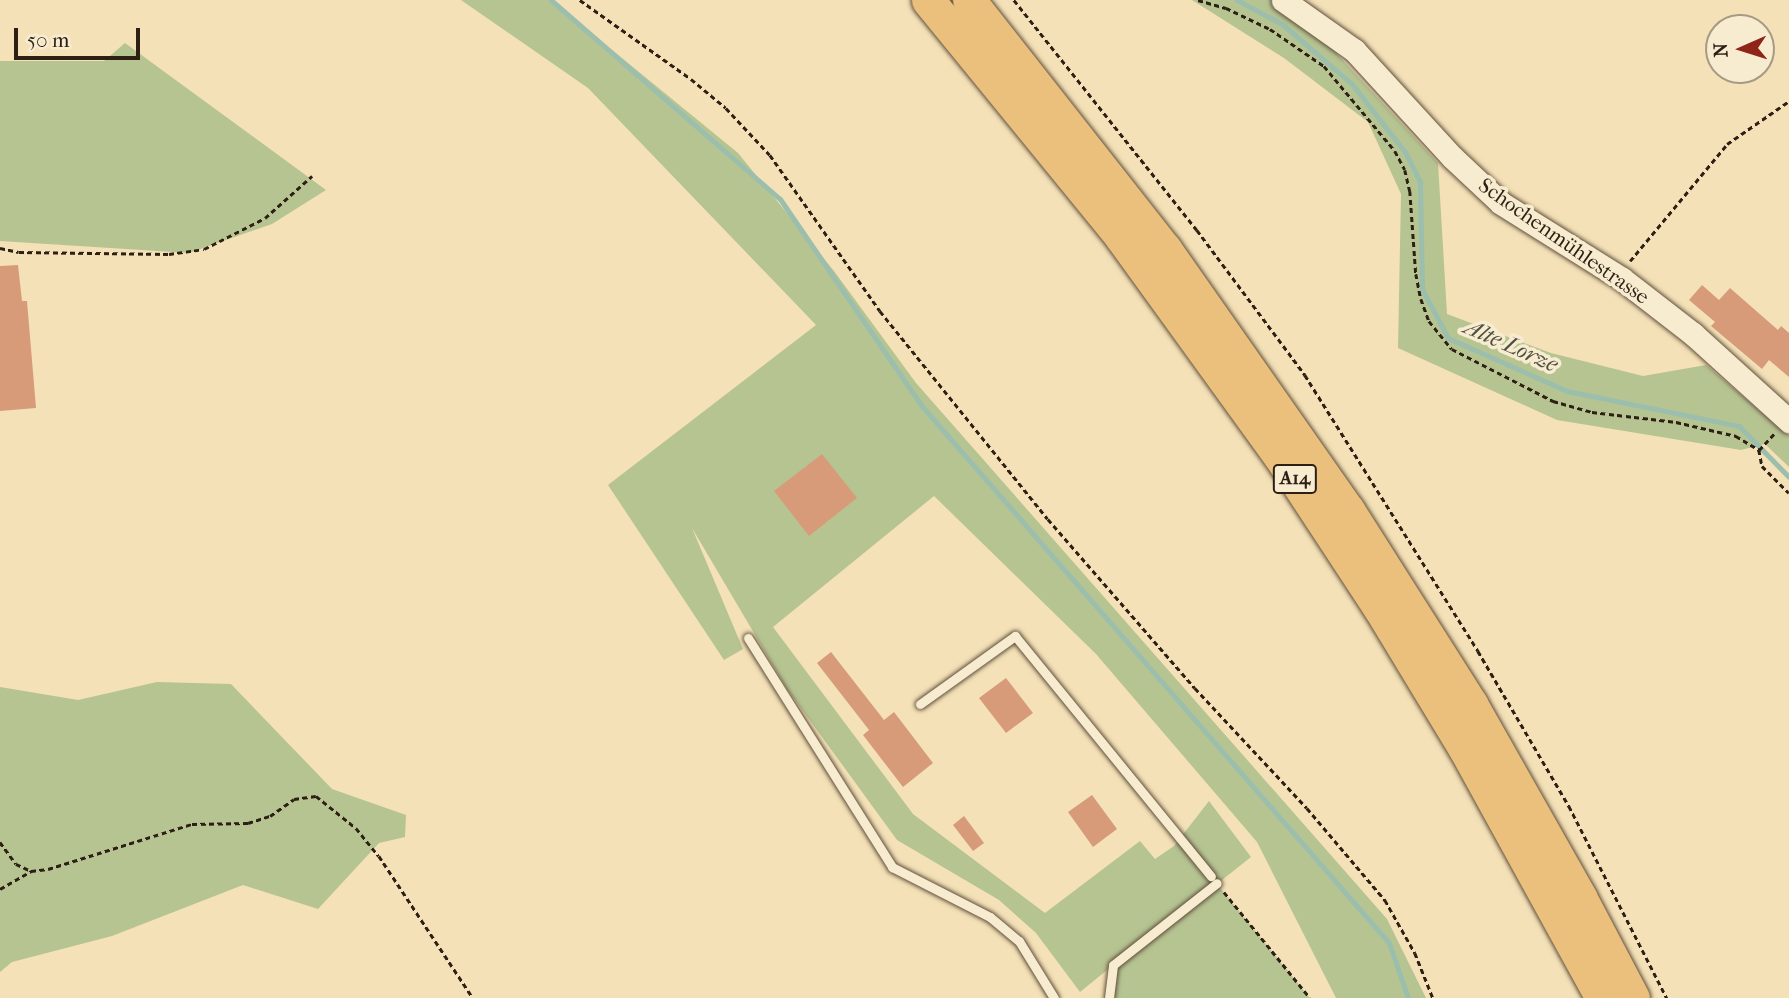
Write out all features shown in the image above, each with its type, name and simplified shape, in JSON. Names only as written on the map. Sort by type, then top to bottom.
[{"type":"highway","name":"A14","points":[[928,0],[1121,237],[1279,455],[1385,618],[1458,737],[1602,998]]},
{"type":"highway","name":"A14","points":[[962,0],[1037,87],[1230,338],[1411,606],[1526,798],[1633,998]]},
{"type":"highway","points":[[969,0],[1037,87]]},
{"type":"street","name":"Schochenmühlestrasse","points":[[1283,0],[1354,50],[1452,158],[1501,203],[1622,279],[1693,334],[1789,421]]},
{"type":"lane","points":[[920,704],[1015,636],[1214,879],[1112,965],[1109,998]]},
{"type":"lane","points":[[748,638],[892,867],[990,917],[1019,940],[1054,998]]},
{"type":"path","points":[[580,0],[709,94],[770,155],[880,311],[1048,519],[1195,688],[1307,807],[1385,900],[1415,953],[1433,998]]},
{"type":"path","points":[[1198,0],[1226,8],[1270,29],[1324,66],[1395,151],[1405,170],[1410,191],[1416,274],[1421,299],[1429,321],[1452,349],[1553,401],[1592,412],[1712,428],[1736,436],[1759,450],[1762,466],[1789,493]]},
{"type":"path","points":[[1622,279],[1628,262],[1727,144],[1789,100]]},
{"type":"path","points":[[0,248],[19,251],[169,254],[204,249],[265,218],[312,176]]},
{"type":"path","points":[[1759,450],[1763,446]]},
{"type":"path","points":[[0,889],[31,871],[48,869],[192,824],[248,823],[270,816],[294,799],[316,796],[356,828],[379,856],[473,998]]},
{"type":"path","points":[[0,842],[16,864],[31,871]]},
{"type":"path","points":[[1214,879],[1310,998]]},
{"type":"green space","points":[[461,0],[551,0],[738,153],[834,271],[916,383],[1387,919],[1426,998],[1336,998],[1257,842],[1096,654],[934,496],[773,627],[913,814],[1045,913],[1140,841],[1155,859],[1174,846],[1209,801],[1251,857],[1217,884],[1310,998],[1109,998],[1112,966],[1080,992],[1036,933],[999,900],[897,840],[787,689],[692,528],[743,649],[724,660],[608,485],[816,325],[588,88]]},
{"type":"green space","points":[[1192,0],[1279,0],[1300,14],[1438,163],[1447,314],[1551,353],[1643,376],[1706,365],[1789,436],[1789,467],[1765,444],[1741,450],[1557,420],[1398,348],[1401,194],[1368,122],[1284,58]]},
{"type":"green space","points":[[125,43],[326,190],[272,224],[189,253],[0,241],[0,61],[104,61]]},
{"type":"green space","points":[[157,682],[231,684],[332,789],[406,815],[405,837],[379,843],[318,909],[243,885],[112,936],[12,962],[0,972],[0,687],[78,700]]},
{"type":"building","points":[[18,265],[22,301],[27,301],[36,408],[0,411],[0,266]]},
{"type":"building","points":[[1702,285],[1719,300],[1730,288],[1778,330],[1781,326],[1789,333],[1789,377],[1769,360],[1762,369],[1711,326],[1715,322],[1689,300]]},
{"type":"building","points":[[822,454],[857,498],[809,536],[774,491]]},
{"type":"building","points":[[831,652],[884,720],[894,712],[933,763],[903,787],[863,735],[869,730],[817,663]]},
{"type":"building","points":[[1006,678],[1033,713],[1006,733],[979,698]]},
{"type":"building","points":[[1092,795],[1117,829],[1093,847],[1068,812]]},
{"type":"building","points":[[964,816],[984,843],[973,851],[953,825]]},
{"type":"waterway","points":[[551,0],[780,199],[921,405],[1389,943],[1408,998]]},
{"type":"waterway","name":"Alte Lorze","points":[[1237,0],[1282,24],[1352,84],[1405,152],[1420,182],[1422,289],[1448,338],[1567,391],[1739,426],[1789,477]]}]
